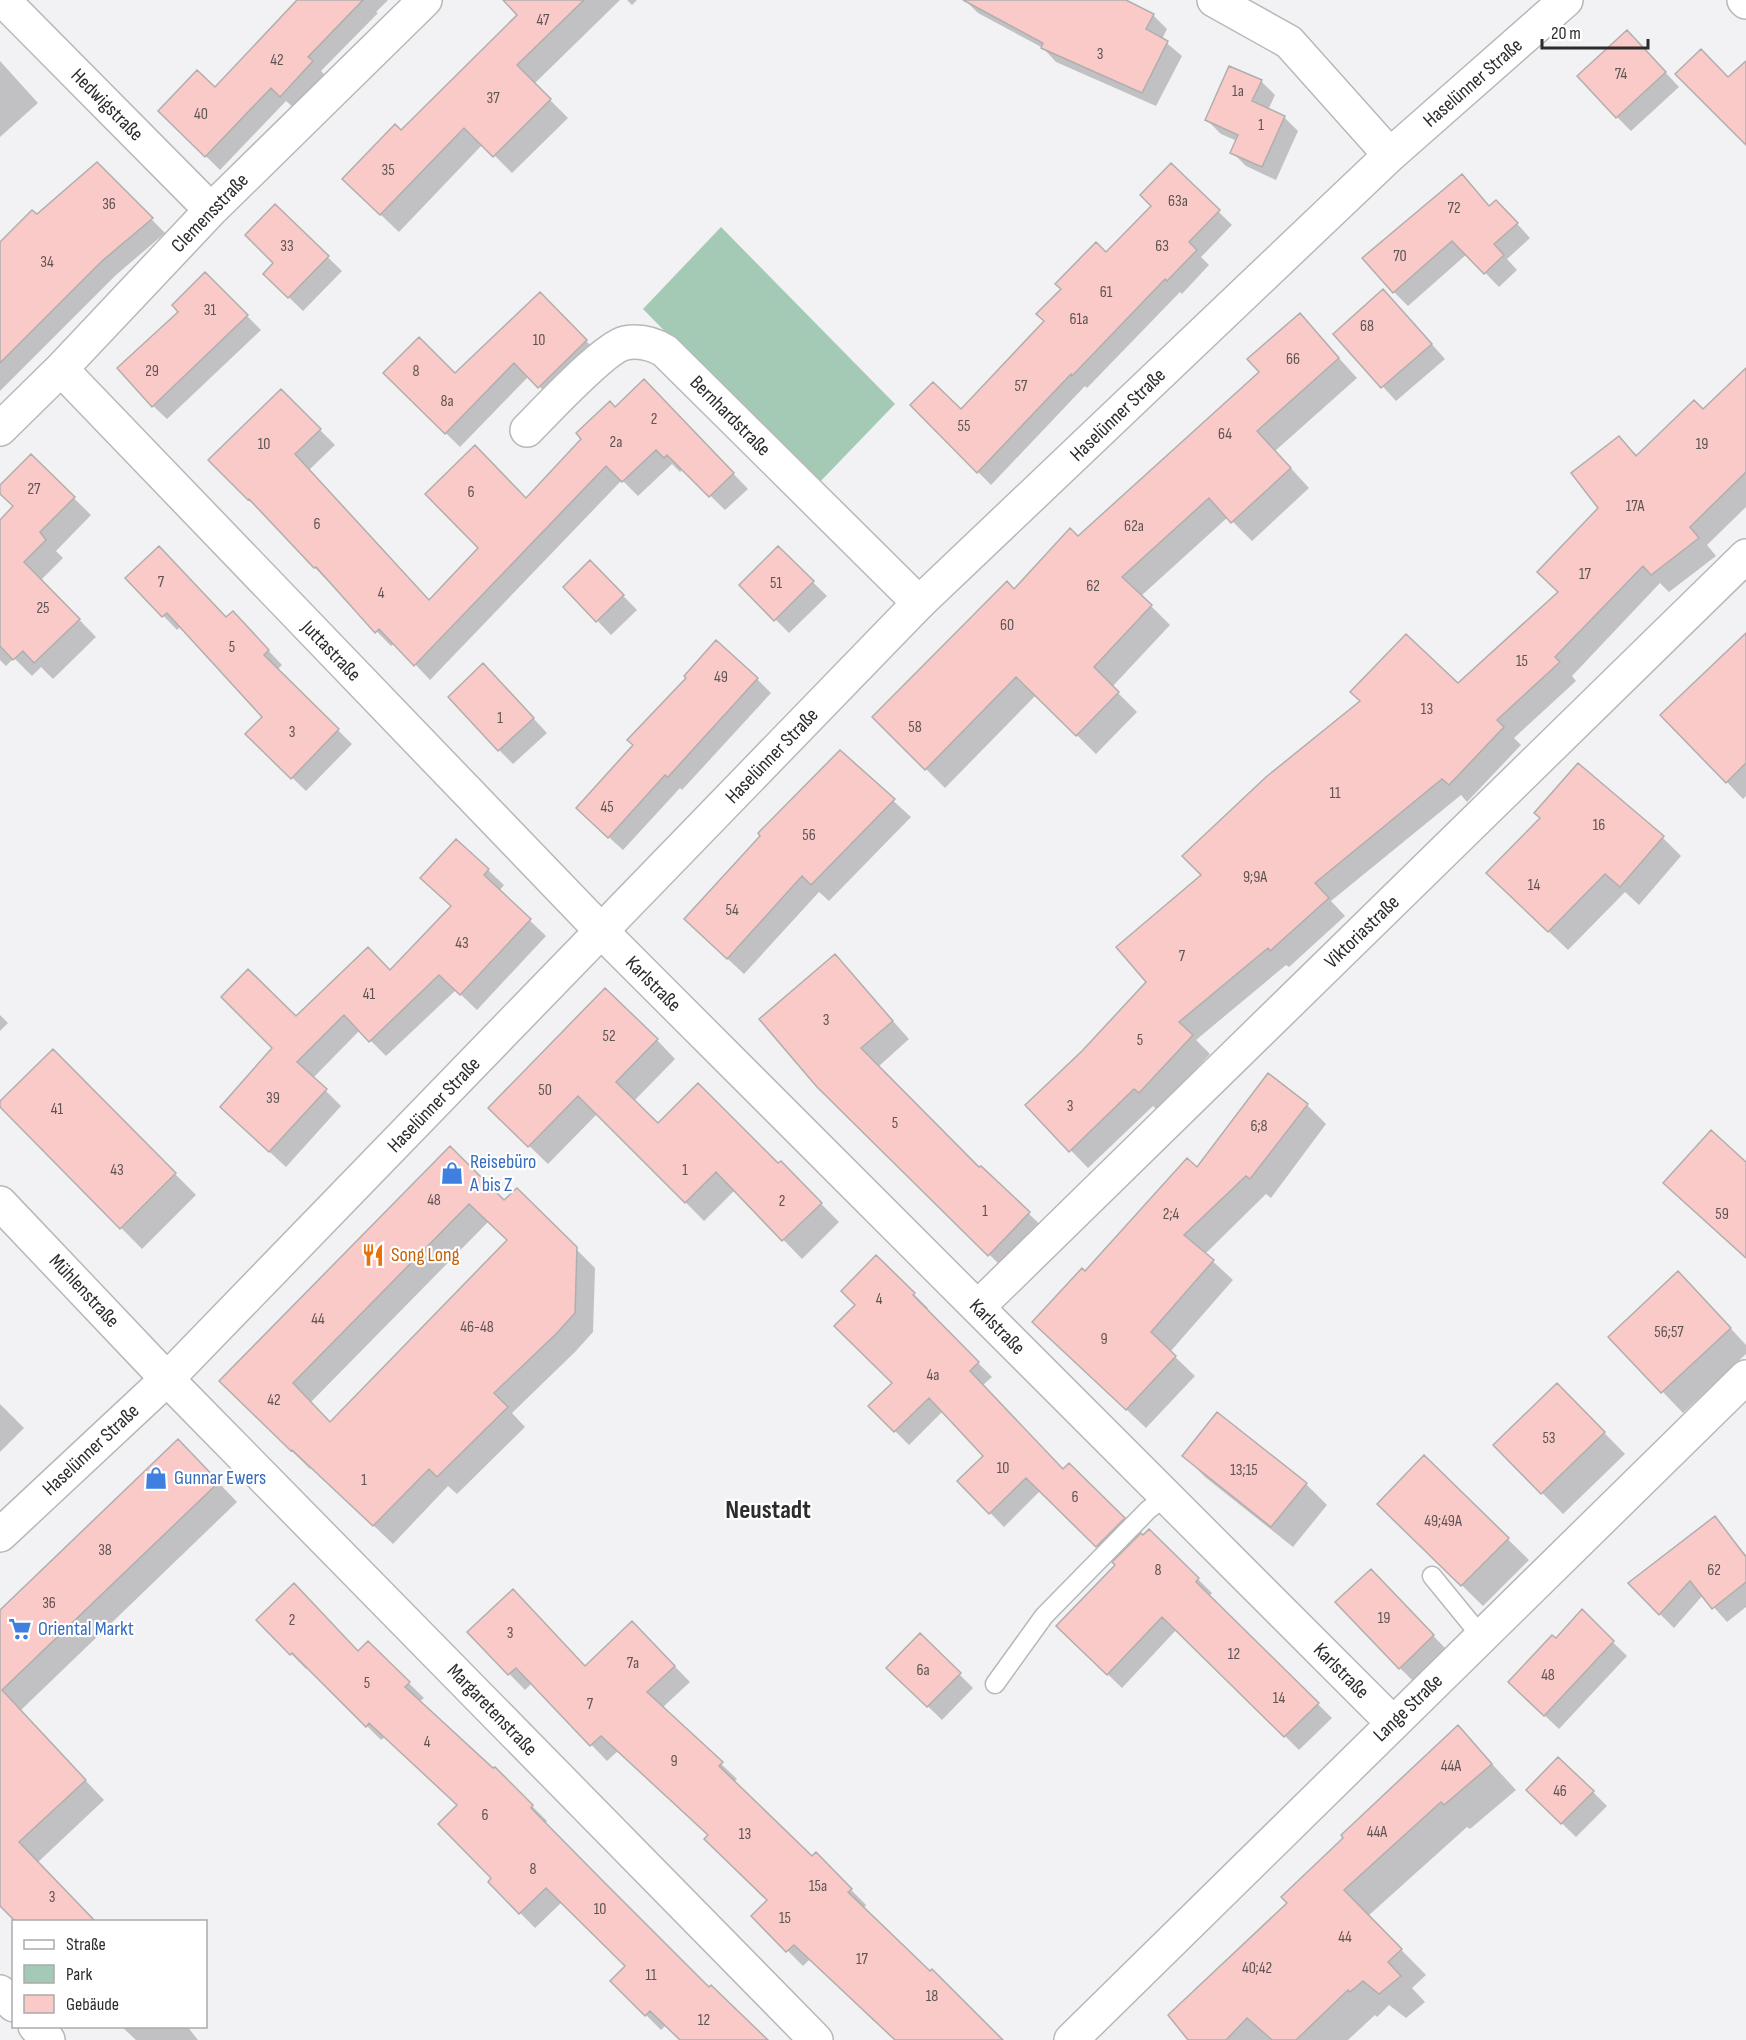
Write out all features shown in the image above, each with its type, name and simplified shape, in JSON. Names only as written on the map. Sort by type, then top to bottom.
[{"type":"street","name":"Hedwigstraße","points":[[3,0],[211,210]]},
{"type":"street","name":"Clemensstraße","points":[[0,429],[61,369],[211,210],[424,0]]},
{"type":"street","points":[[1214,0],[1289,42],[1390,155]]},
{"type":"street","name":"Haselünner Straße","points":[[0,1535],[167,1379],[919,603],[1390,155],[1566,0]]},
{"type":"street","name":"Bernhardstraße","points":[[527,430],[606,353],[624,343],[650,342],[665,351],[919,603]]},
{"type":"street","name":"Juttastraße","points":[[61,369],[602,932]]},
{"type":"street","name":"Viktoriastraße","points":[[978,1307],[1746,556]]},
{"type":"street","name":"Karlstraße","points":[[602,932],[1392,1722]]},
{"type":"street","name":"Mühlenstraße","points":[[0,1203],[167,1379]]},
{"type":"street","name":"Lange Straße","points":[[1071,2040],[1392,1722],[1746,1377]]},
{"type":"street","name":"Margaretenstraße","points":[[167,1379],[816,2040]]},
{"type":"street","points":[[0,1992],[12,2003]]},
{"type":"street","points":[[37,2028],[48,2040]]},
{"type":"lane","points":[[995,1684],[1044,1616],[1148,1510],[1166,1496]]},
{"type":"lane","points":[[1432,1576],[1481,1636]]},
{"type":"green space","points":[[721,227],[895,404],[816,486],[643,309]]},
{"type":"building","points":[[297,0],[363,0],[308,57],[313,61],[280,97],[271,88],[205,157],[158,111],[197,70],[215,87]]},
{"type":"building","points":[[503,0],[584,0],[517,65],[551,99],[493,157],[464,128],[380,215],[342,179],[395,124],[401,130],[517,15]]},
{"type":"building","points":[[963,0],[1126,0],[1154,14],[1146,29],[1168,41],[1142,93],[1041,48],[1043,43]]},
{"type":"building","points":[[1627,30],[1666,72],[1616,118],[1577,76]]},
{"type":"building","points":[[1701,49],[1728,77],[1746,61],[1746,145],[1675,74]]},
{"type":"building","points":[[1229,66],[1262,80],[1252,101],[1285,116],[1262,167],[1230,153],[1238,135],[1205,120]]},
{"type":"building","points":[[97,162],[153,218],[102,261],[0,363],[0,242],[32,210],[37,214]]},
{"type":"building","points":[[1171,163],[1220,210],[1189,242],[1197,250],[1167,281],[1165,279],[1072,376],[1071,374],[977,473],[910,405],[933,382],[961,409],[1044,321],[1036,314],[1061,289],[1055,284],[1096,242],[1106,252],[1151,206],[1140,195]]},
{"type":"building","points":[[1462,174],[1489,206],[1496,200],[1518,223],[1494,244],[1504,255],[1484,274],[1452,241],[1393,293],[1362,258]]},
{"type":"building","points":[[275,204],[329,256],[288,298],[263,274],[273,263],[245,235]]},
{"type":"building","points":[[205,272],[248,315],[152,407],[117,368],[178,312],[172,305]]},
{"type":"building","points":[[1383,289],[1432,344],[1381,388],[1333,334]]},
{"type":"building","points":[[540,292],[587,340],[538,388],[514,363],[445,434],[383,373],[419,337],[455,373]]},
{"type":"building","points":[[1300,313],[1339,358],[1257,431],[1291,468],[1231,523],[1209,498],[1122,577],[1152,605],[1094,667],[1119,692],[1076,736],[1016,677],[925,770],[872,717],[1007,581],[1014,589],[1070,528],[1078,536],[1259,372],[1247,359]]},
{"type":"building","points":[[1746,368],[1746,472],[1690,527],[1699,538],[1651,575],[1643,566],[1555,657],[1560,662],[1497,720],[1504,727],[1449,785],[1442,779],[1315,883],[1329,898],[1270,951],[1268,948],[1179,1022],[1193,1035],[1139,1093],[1134,1089],[1069,1152],[1025,1105],[1082,1051],[1146,982],[1116,947],[1201,875],[1182,856],[1266,777],[1360,701],[1350,692],[1406,634],[1458,683],[1558,592],[1537,572],[1598,508],[1571,473],[1619,436],[1636,456],[1694,400],[1703,409]]},
{"type":"building","points":[[644,379],[734,473],[709,497],[667,455],[664,458],[656,450],[622,482],[606,466],[414,666],[379,629],[375,633],[316,567],[314,568],[249,499],[208,460],[281,389],[321,429],[295,454],[429,600],[478,548],[425,494],[475,445],[526,498],[581,439],[576,433],[610,401],[615,407]]},
{"type":"building","points":[[31,454],[75,497],[40,532],[46,540],[24,562],[80,619],[34,663],[23,651],[13,660],[0,646],[0,520],[13,506],[0,494],[0,485]]},
{"type":"building","points":[[159,546],[226,617],[233,611],[269,650],[264,655],[339,729],[291,779],[245,734],[262,717],[167,613],[162,617],[125,578]]},
{"type":"building","points":[[778,546],[814,581],[774,621],[739,585]]},
{"type":"building","points":[[590,560],[624,595],[596,622],[563,587]]},
{"type":"building","points":[[1746,633],[1746,763],[1726,783],[1660,715]]},
{"type":"building","points":[[716,640],[758,678],[668,777],[665,775],[608,838],[576,808],[633,745],[627,740],[686,678],[684,676]]},
{"type":"building","points":[[483,663],[534,718],[498,751],[448,697]]},
{"type":"building","points":[[840,750],[895,799],[811,885],[802,876],[727,959],[684,919],[760,836],[758,833]]},
{"type":"building","points":[[1578,763],[1664,836],[1620,887],[1605,874],[1548,932],[1486,873],[1540,818],[1534,813]]},
{"type":"building","points":[[456,839],[489,869],[484,875],[531,919],[460,995],[439,975],[369,1042],[344,1015],[297,1062],[327,1089],[269,1152],[220,1107],[272,1048],[221,997],[248,969],[296,1016],[368,947],[390,970],[451,906],[420,878]]},
{"type":"building","points":[[835,954],[893,1021],[861,1048],[979,1167],[981,1166],[1030,1212],[988,1256],[817,1087],[759,1019]]},
{"type":"building","points":[[605,988],[658,1039],[616,1082],[658,1123],[698,1083],[778,1163],[781,1161],[822,1203],[782,1241],[716,1172],[685,1203],[578,1096],[528,1147],[488,1108]]},
{"type":"building","points":[[53,1049],[176,1173],[120,1229],[0,1107],[0,1101]]},
{"type":"building","points":[[1268,1073],[1308,1104],[1250,1179],[1246,1176],[1184,1235],[1214,1260],[1151,1332],[1176,1356],[1126,1410],[1032,1322],[1082,1268],[1085,1271],[1187,1158],[1197,1167]]},
{"type":"building","points":[[1711,1130],[1746,1162],[1746,1258],[1663,1183]]},
{"type":"building","points":[[450,1146],[504,1200],[517,1188],[577,1247],[575,1313],[494,1393],[508,1407],[437,1477],[429,1469],[373,1526],[219,1381]],"holes":[[[469,1204],[507,1240],[330,1422],[293,1383]]]},
{"type":"building","points":[[876,1255],[979,1362],[970,1371],[1063,1469],[1069,1463],[1125,1518],[1096,1547],[1026,1478],[989,1514],[957,1481],[983,1456],[929,1398],[894,1432],[868,1406],[892,1383],[834,1326],[855,1305],[841,1291]]},
{"type":"building","points":[[1678,1271],[1731,1328],[1661,1393],[1608,1337]]},
{"type":"building","points":[[1557,1383],[1605,1432],[1541,1494],[1493,1445]]},
{"type":"building","points":[[1217,1412],[1307,1483],[1271,1527],[1182,1456]]},
{"type":"building","points":[[178,1439],[219,1482],[2,1690],[86,1780],[19,1842],[94,1920],[14,1920],[0,1906],[0,1610]]},
{"type":"building","points":[[1424,1455],[1509,1538],[1461,1586],[1377,1504]]},
{"type":"building","points":[[1715,1516],[1746,1557],[1746,1582],[1712,1609],[1690,1581],[1659,1615],[1628,1583]]},
{"type":"building","points":[[1149,1529],[1199,1578],[1196,1582],[1319,1703],[1284,1737],[1162,1617],[1107,1675],[1056,1626],[1115,1565],[1112,1562],[1141,1533],[1143,1535]]},
{"type":"building","points":[[1371,1569],[1434,1635],[1399,1669],[1335,1602]]},
{"type":"building","points":[[294,1583],[358,1651],[368,1641],[410,1682],[405,1687],[493,1768],[495,1767],[533,1805],[531,1808],[709,1987],[711,1985],[768,2040],[680,2040],[650,2011],[645,2016],[610,1981],[625,1966],[546,1888],[519,1914],[488,1882],[491,1878],[438,1824],[457,1805],[369,1723],[366,1727],[256,1620]]},
{"type":"building","points":[[513,1589],[585,1666],[632,1621],[675,1666],[647,1692],[723,1762],[719,1766],[812,1856],[816,1852],[852,1889],[848,1892],[930,1971],[932,1969],[1003,2040],[895,2040],[794,1945],[786,1952],[751,1916],[767,1900],[704,1839],[708,1835],[601,1736],[590,1746],[516,1668],[508,1675],[467,1632]]},
{"type":"building","points":[[1582,1609],[1614,1641],[1544,1716],[1508,1682],[1552,1635],[1556,1638]]},
{"type":"building","points":[[920,1633],[961,1673],[927,1707],[886,1668]]},
{"type":"building","points":[[1458,1725],[1492,1764],[1444,1805],[1441,1802],[1344,1890],[1402,1949],[1388,1962],[1401,1976],[1379,1994],[1363,1981],[1350,1992],[1348,1990],[1296,2040],[1272,2040],[1247,2018],[1226,2040],[1188,2040],[1168,2015],[1287,1903],[1281,1897],[1343,1838],[1341,1835]]},
{"type":"building","points":[[1558,1757],[1594,1791],[1561,1824],[1526,1790]]},
{"type":"place","name":"Reisebüro A bis Z","points":[[452,1173]]},
{"type":"place","name":"Song Long","points":[[373,1255]]},
{"type":"place","name":"Gunnar Ewers","points":[[156,1478]]},
{"type":"place","name":"Oriental Markt","points":[[20,1629]]},
{"type":"district","name":"Neustadt","points":[[768,1510]]}]
